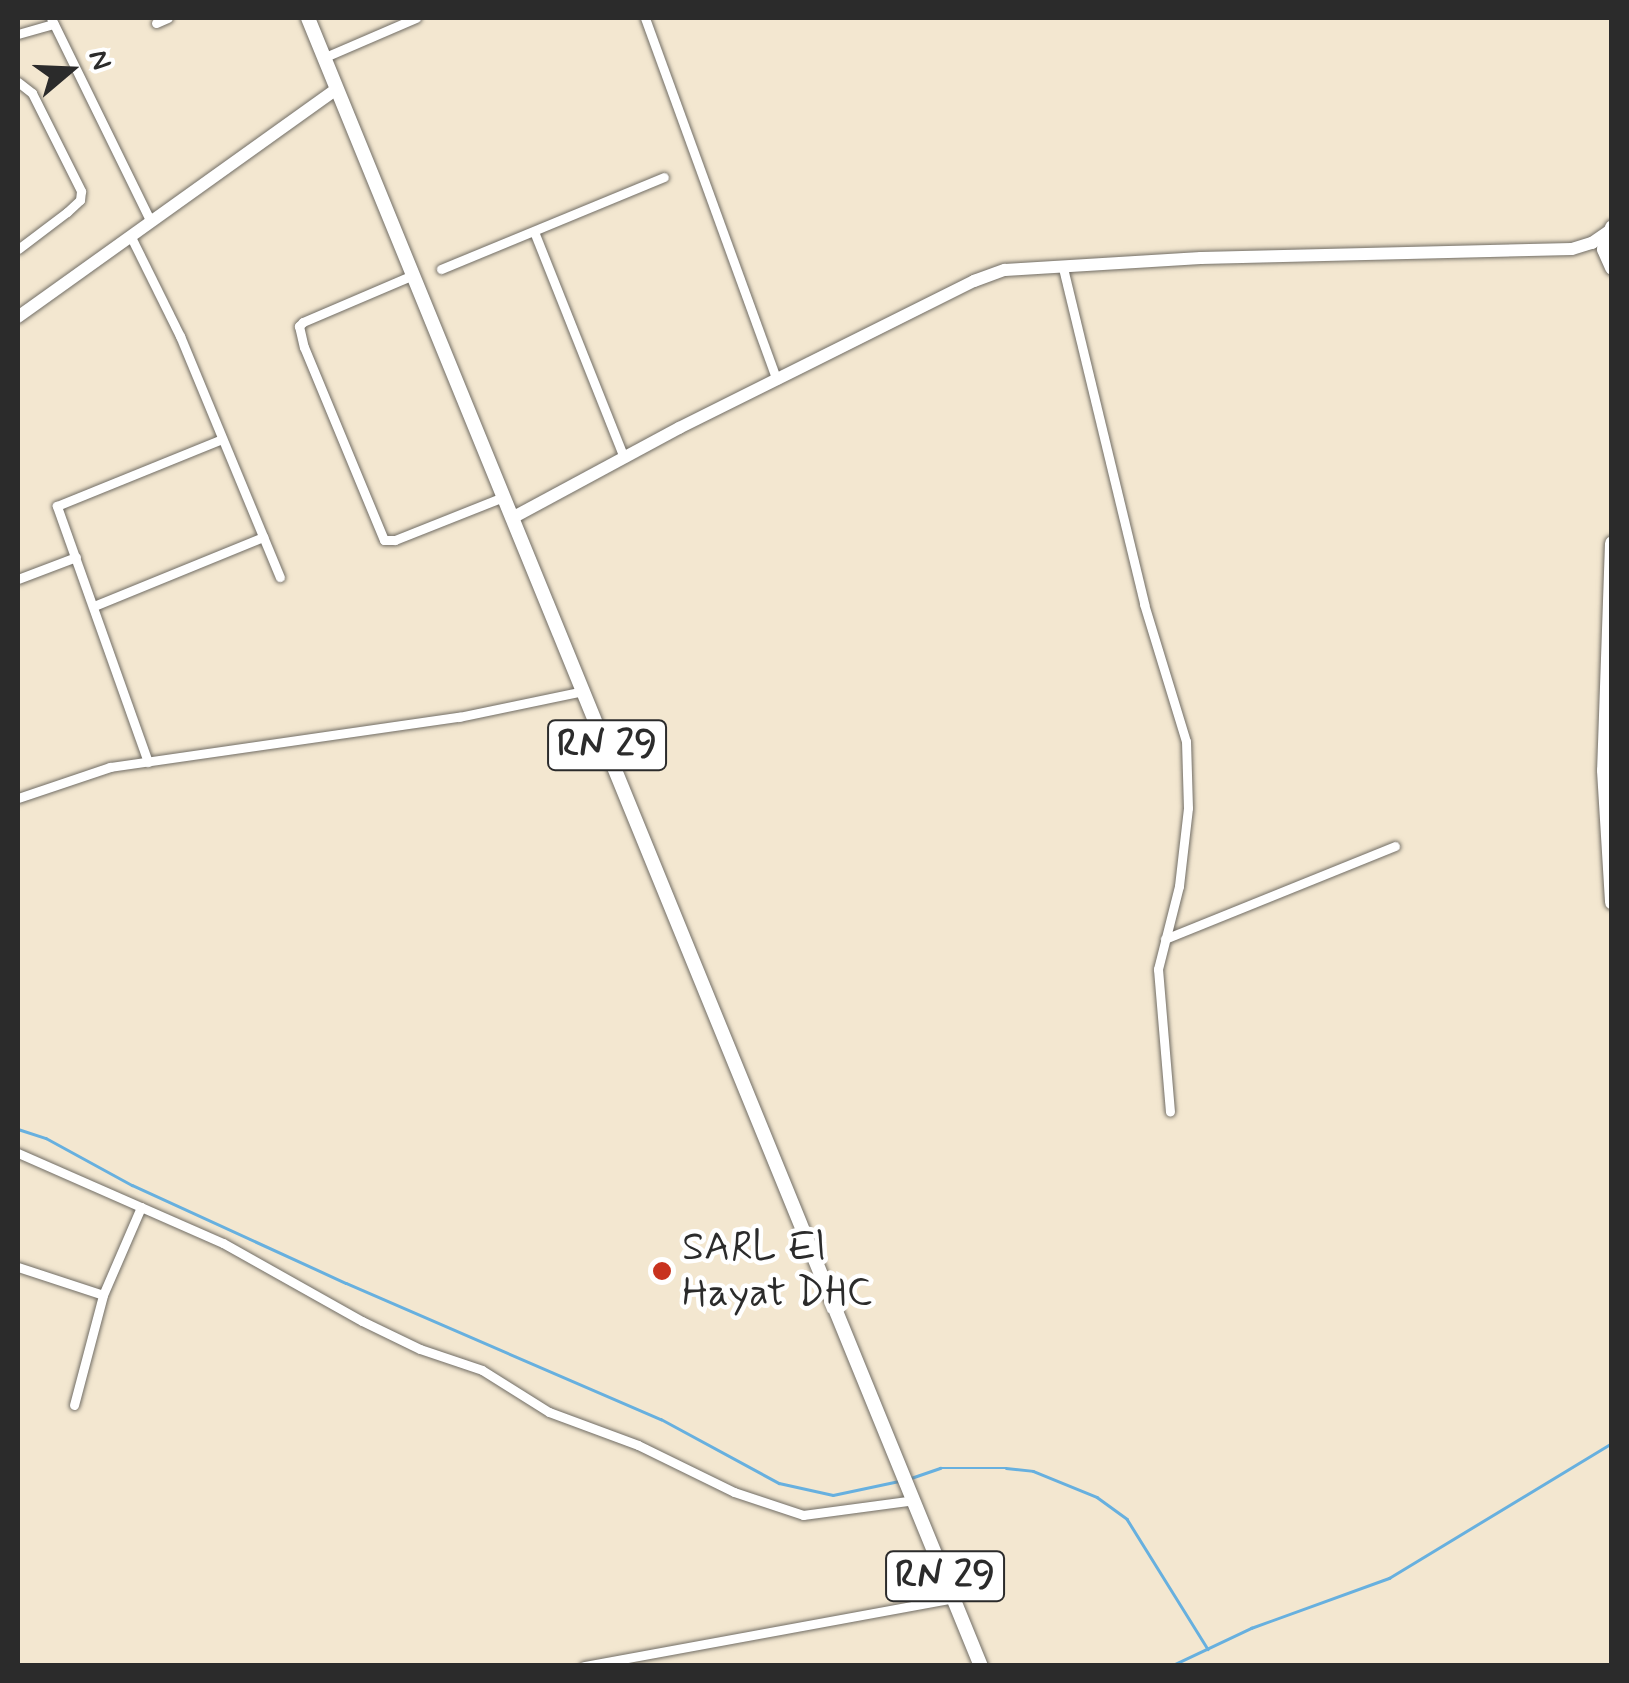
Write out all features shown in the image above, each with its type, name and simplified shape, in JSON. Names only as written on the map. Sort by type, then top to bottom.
[{"type":"highway","points":[[1609,264],[1610,229]]},
{"type":"highway","points":[[1612,543],[1604,770],[1612,902]]},
{"type":"main road","name":"RN 29","points":[[308,18],[981,1666]]},
{"type":"main road","points":[[18,318],[337,89]]},
{"type":"main road","points":[[512,518],[776,380],[974,281],[1005,270],[1201,258],[1572,249],[1592,244],[1610,229]]},
{"type":"main road","points":[[1572,249],[1609,264]]},
{"type":"street","points":[[156,23],[168,18]]},
{"type":"street","points":[[325,56],[416,18]]},
{"type":"street","points":[[644,18],[776,380]]},
{"type":"street","points":[[18,34],[53,21],[150,220]]},
{"type":"street","points":[[18,82],[32,94],[81,191],[80,200],[18,249]]},
{"type":"street","points":[[441,269],[534,234],[664,177]]},
{"type":"street","points":[[534,234],[624,458]]},
{"type":"street","points":[[130,235],[180,336],[280,577]]},
{"type":"street","points":[[1063,268],[1144,604],[1186,740],[1188,808],[1179,886],[1158,969],[1170,1111]]},
{"type":"street","points":[[413,275],[303,322],[299,326],[304,347],[384,540],[503,497]]},
{"type":"street","points":[[148,762],[57,506],[222,439]]},
{"type":"street","points":[[94,606],[263,536]]},
{"type":"street","points":[[18,579],[76,557]]},
{"type":"street","points":[[18,798],[65,779],[148,762],[459,717],[584,691]]},
{"type":"street","points":[[1165,939],[1394,846]]},
{"type":"street","points":[[18,1153],[223,1243],[391,1336],[482,1370],[548,1412],[638,1444],[749,1498],[803,1515],[909,1487]]},
{"type":"street","points":[[74,1405],[103,1295],[141,1208]]},
{"type":"street","points":[[18,1267],[103,1295]]},
{"type":"street","points":[[584,1666],[954,1598]]},
{"type":"waterway","points":[[18,1129],[46,1138],[132,1185],[346,1283],[661,1419],[779,1483],[833,1495],[899,1481]]},
{"type":"waterway","points":[[1171,1666],[1251,1628],[1389,1578],[1612,1443]]},
{"type":"waterway","points":[[911,1478],[940,1468],[1006,1468],[1033,1471],[1097,1497],[1127,1519],[1208,1649]]},
{"type":"place","name":"SARL El Hayat DHC","points":[[662,1271]]}]
